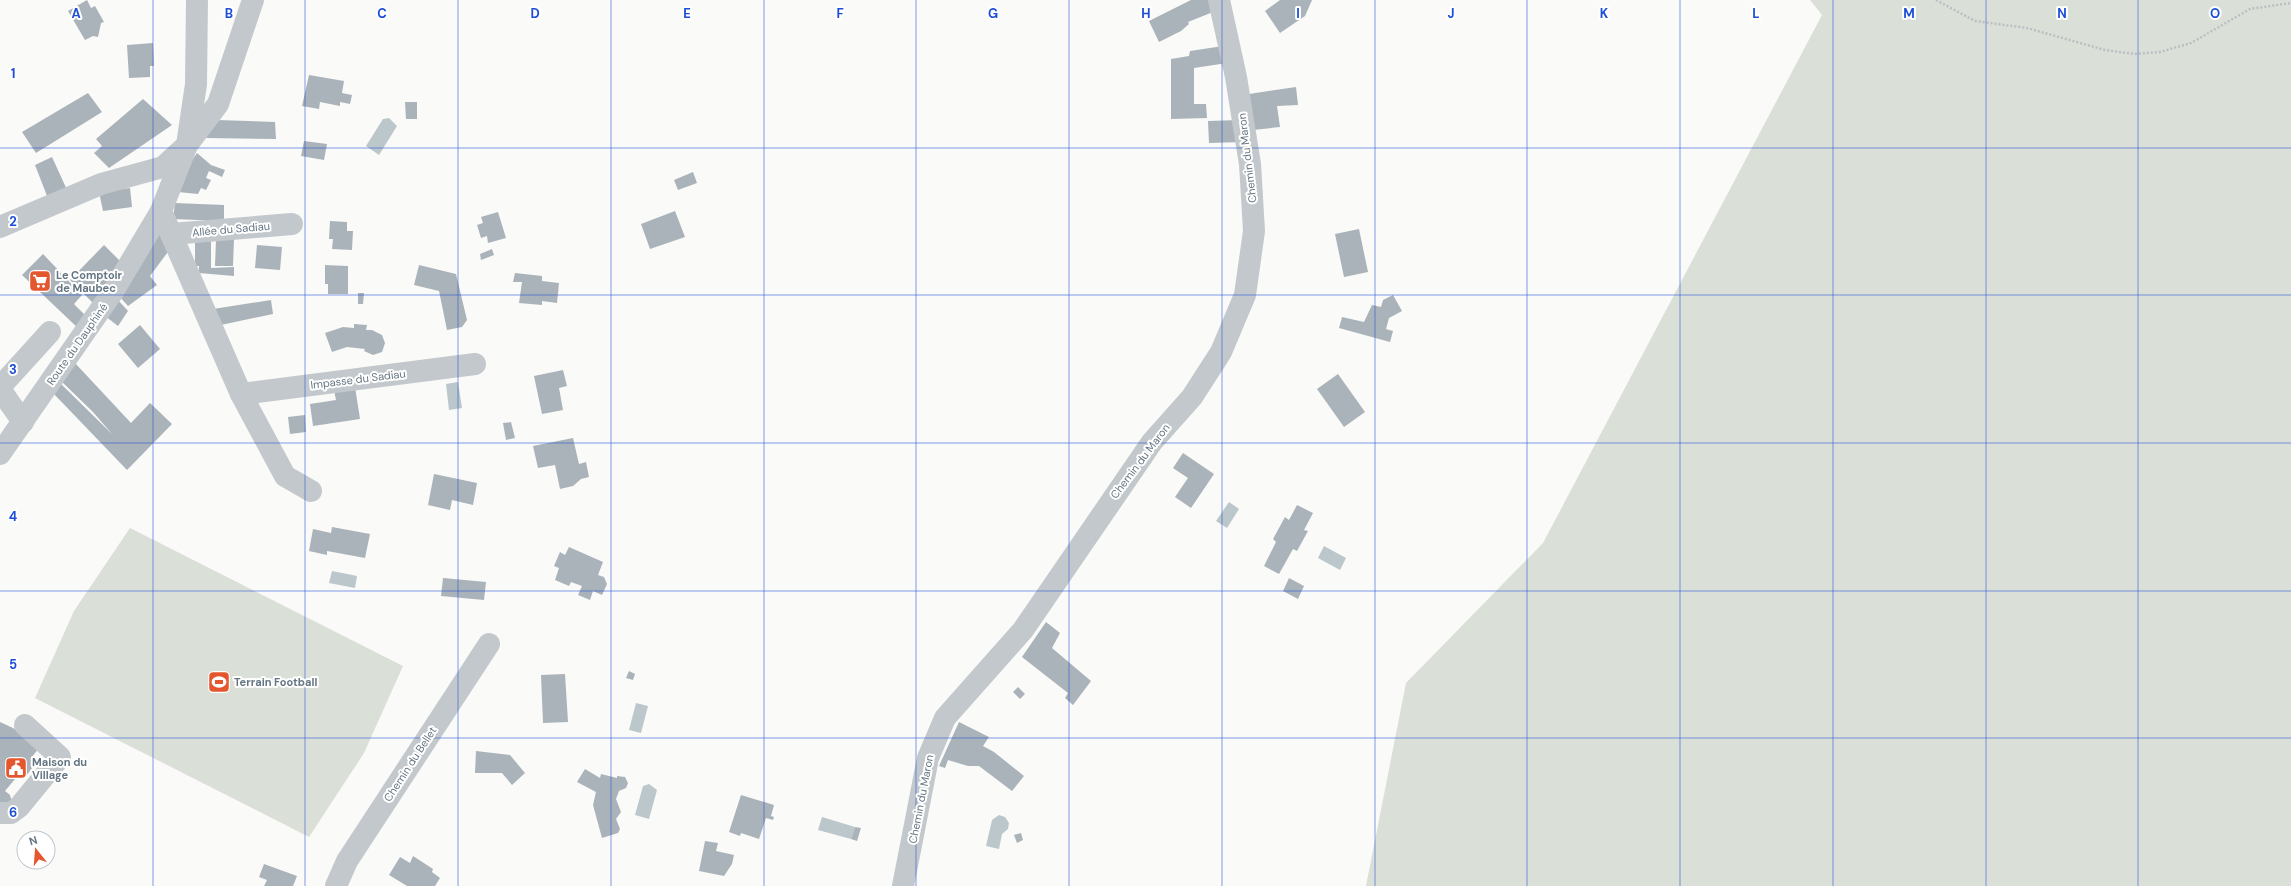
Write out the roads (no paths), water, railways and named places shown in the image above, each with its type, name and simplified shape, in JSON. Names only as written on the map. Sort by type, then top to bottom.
[{"type":"street","name":"Route du Dauphiné","points":[[0,454],[114,290],[161,211],[187,145],[196,84],[197,0]]},
{"type":"street","points":[[0,227],[101,184],[163,167],[187,145],[218,104],[253,0]]},
{"type":"street","name":"Chemin du Maron","points":[[903,886],[928,758],[945,718],[1022,630],[1152,442],[1192,397],[1221,352],[1245,295],[1254,231],[1250,164],[1236,77],[1219,0]]},
{"type":"street","points":[[161,211],[241,394],[285,476],[311,491]]},
{"type":"street","name":"Allée du Sadiau","points":[[171,234],[292,224]]},
{"type":"street","points":[[23,422],[0,388],[50,332]]},
{"type":"street","name":"Impasse du Sadiau","points":[[241,394],[475,364]]},
{"type":"street","name":"Chemin du Bellet","points":[[336,886],[347,861],[489,644]]},
{"type":"street","points":[[0,813],[11,813],[19,807],[60,757],[25,725]]},
{"type":"place","name":"Le Comptoir de Maubec","points":[[40,281]]},
{"type":"place","name":"Terrain Football","points":[[219,682]]},
{"type":"place","name":"Maison du Village","points":[[16,768]]}]
